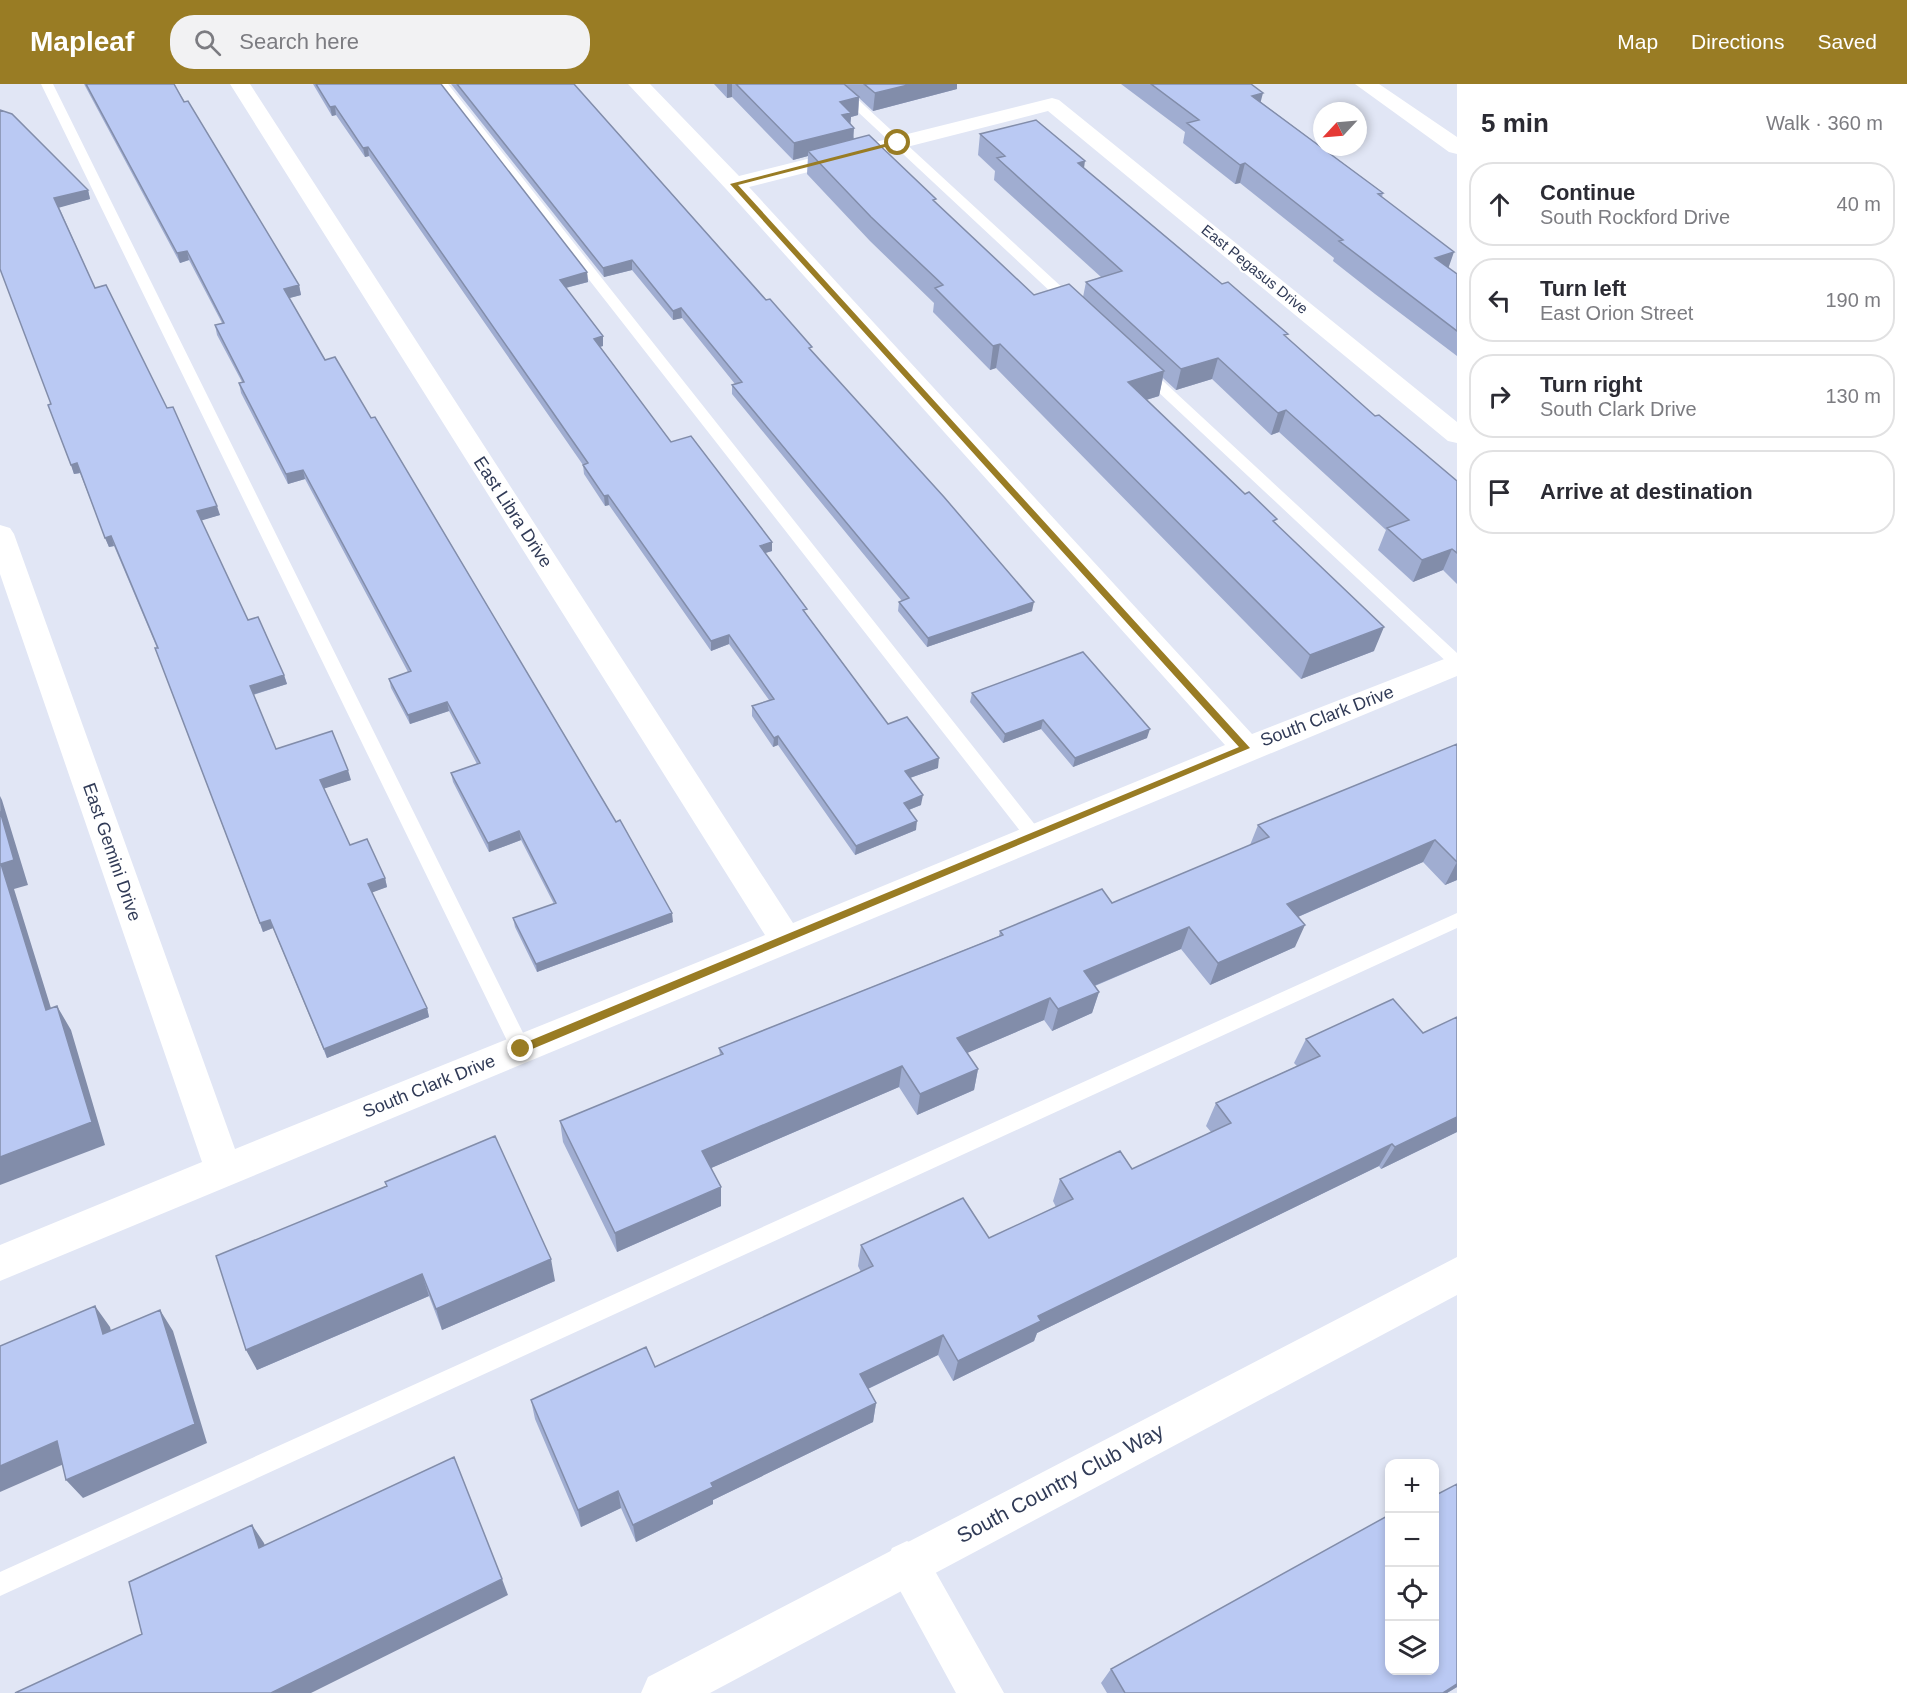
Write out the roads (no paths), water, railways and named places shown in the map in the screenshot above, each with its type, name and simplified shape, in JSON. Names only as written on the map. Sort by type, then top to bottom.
[{"type":"street","name":"East Libra Drive","points":[[240,84],[786,940]]},
{"type":"street","points":[[638,84],[734,184],[1246,748]]},
{"type":"street","points":[[1365,84],[1457,147]]},
{"type":"street","name":"East Pegasus Drive","points":[[898,143],[1052,104],[1457,435]]},
{"type":"street","points":[[734,184],[898,143]]},
{"type":"street","name":"East Gemini Drive","points":[[0,534],[223,1169]]},
{"type":"street","name":"South Clark Drive","points":[[0,1263],[223,1169],[521,1049],[1246,748],[1457,663]]},
{"type":"street","name":"South Country Club Way","points":[[664,1693],[1457,1275]]},
{"type":"street","points":[[907,1563],[981,1693]]},
{"type":"lane","points":[[47,84],[521,1049]]},
{"type":"lane","points":[[442,84],[1034,836]]},
{"type":"lane","points":[[834,84],[1088,319]]},
{"type":"lane","points":[[1131,359],[1457,663]]},
{"type":"lane","points":[[0,1584],[1457,920]]}]
